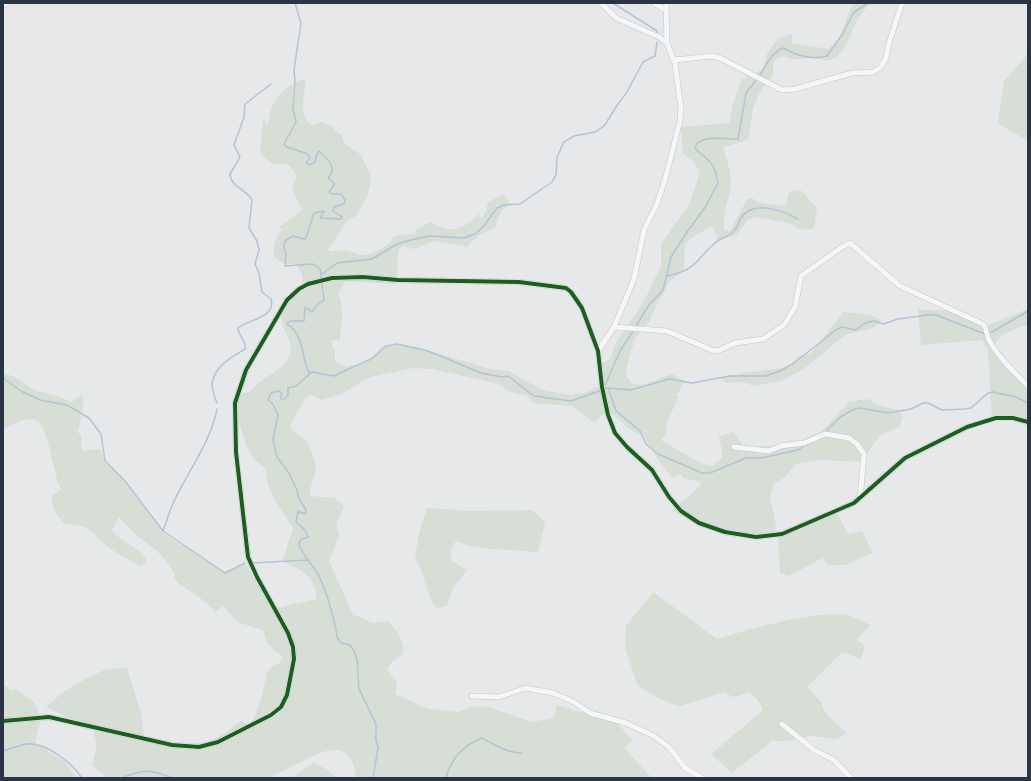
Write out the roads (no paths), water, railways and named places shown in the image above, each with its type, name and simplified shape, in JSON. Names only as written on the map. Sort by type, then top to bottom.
[{"type":"street","points":[[3,5],[8,3]]},
{"type":"street","points":[[601,3],[616,18],[659,36],[667,43]]},
{"type":"street","points":[[654,3],[666,10]]},
{"type":"street","points":[[598,351],[614,327],[634,279],[644,230],[657,204],[680,121],[681,108],[674,60],[667,43],[666,3]]},
{"type":"street","points":[[674,60],[712,56],[720,58],[782,90],[795,89],[852,73],[873,72],[884,64],[898,9],[902,3]]},
{"type":"street","points":[[614,327],[668,331],[714,351],[720,350],[735,343],[763,340],[787,322],[795,304],[801,276],[850,243],[900,286],[983,324],[986,329],[988,339],[1000,358],[1028,386]]},
{"type":"street","points":[[3,721],[48,716],[172,745],[192,748],[204,747],[218,742],[265,719],[281,707],[288,690],[294,651],[288,633],[256,577],[248,557],[236,452],[235,403],[246,370],[287,300],[299,289],[318,281],[325,279],[363,277],[398,280],[519,282],[560,286],[571,292],[582,308],[598,351],[603,393],[610,422],[618,438],[652,470],[669,497],[681,511],[699,523],[732,534],[766,537],[782,534],[847,507],[860,499],[905,458],[968,427],[996,418],[1013,418],[1028,422]]},
{"type":"street","points":[[734,447],[769,451],[781,446],[804,443],[825,434],[849,438],[857,444],[864,454],[860,499]]},
{"type":"street","points":[[472,696],[499,697],[525,688],[553,693],[574,702],[590,713],[633,725],[654,736],[669,747],[685,768],[702,778]]},
{"type":"street","points":[[782,724],[814,750],[834,760],[851,778]]},
{"type":"waterway","points":[[295,3],[301,23],[294,70],[295,81],[293,109],[296,122],[284,144],[287,147],[308,154],[310,158],[306,163],[310,165],[315,162],[319,151],[332,167],[331,174],[328,178],[334,185],[329,192],[332,194],[341,194],[345,200],[344,204],[334,207],[333,211],[342,217],[340,219],[320,218],[324,211],[314,213],[306,238],[304,239],[293,236],[285,241],[285,266],[313,264],[320,269],[324,300],[317,305],[312,312],[305,307],[304,321],[290,321],[287,324],[293,329],[300,341],[310,374]]},
{"type":"waterway","points":[[613,3],[657,31],[658,35]]},
{"type":"waterway","points":[[636,326],[649,305],[663,290],[671,257],[704,209],[718,183],[712,164],[695,148],[697,144],[701,141],[713,138],[738,139],[746,93],[760,75],[771,57],[783,48],[794,53],[815,58],[827,56],[842,35],[854,12],[868,3]]},
{"type":"waterway","points":[[322,274],[337,263],[372,259],[397,244],[411,240],[429,236],[464,238],[475,234],[483,227],[497,208],[504,205],[520,204],[552,182],[556,175],[557,157],[564,142],[574,136],[595,132],[604,126],[627,92],[643,62],[655,56],[657,42]]},
{"type":"waterway","points":[[217,403],[212,384],[216,372],[224,363],[245,349],[245,343],[239,334],[238,328],[260,318],[270,310],[272,305],[271,299],[262,292],[259,273],[255,264],[259,250],[257,241],[249,228],[252,200],[247,193],[233,182],[230,174],[240,157],[234,145],[244,117],[245,104],[271,84]]},
{"type":"waterway","points":[[667,276],[677,274],[691,267],[716,242],[732,233],[741,218],[753,209],[769,208],[798,219]]},
{"type":"waterway","points":[[373,778],[378,748],[376,740],[376,724],[359,689],[357,659],[354,651],[350,645],[341,643],[337,637],[332,613],[323,585],[316,571],[299,545],[300,540],[308,537],[305,530],[296,522],[298,511],[305,514],[306,510],[299,499],[297,490],[289,473],[277,457],[273,440],[278,415],[272,403],[268,400],[271,393],[279,391],[282,394],[280,398],[283,400],[288,395],[288,388],[296,386],[312,372],[334,376],[373,358],[386,346],[397,344],[428,351],[481,373],[502,377],[508,376],[534,396],[571,401],[608,388],[631,390],[669,379],[692,383],[730,376],[766,376],[780,371],[794,363],[837,329],[842,327],[856,330],[865,323],[874,321],[883,324],[898,319],[936,315],[985,334],[992,332],[1028,311]]},
{"type":"waterway","points":[[604,388],[620,351],[634,330]]},
{"type":"waterway","points":[[3,378],[21,391],[40,400],[67,405],[89,418],[101,434],[105,461],[125,481],[163,531],[225,573],[245,563]]},
{"type":"waterway","points":[[608,388],[616,411],[640,431],[646,444],[658,454],[702,473],[710,473],[746,458],[761,458],[798,450],[807,444]]},
{"type":"waterway","points":[[824,433],[839,418],[852,410],[860,408],[888,413],[911,409],[923,403],[928,403],[942,410],[965,409],[971,408],[988,393],[993,392],[1016,397],[1028,403]]},
{"type":"waterway","points":[[163,531],[175,499],[205,444],[217,409]]},
{"type":"waterway","points":[[814,441],[821,438]]},
{"type":"waterway","points":[[252,563],[308,560]]},
{"type":"waterway","points":[[446,778],[451,765],[459,754],[469,745],[482,738],[506,750],[522,753]]},
{"type":"waterway","points":[[3,751],[27,744],[42,746],[65,760],[78,772],[82,778]]},
{"type":"waterway","points":[[122,778],[147,771],[172,778]]}]
